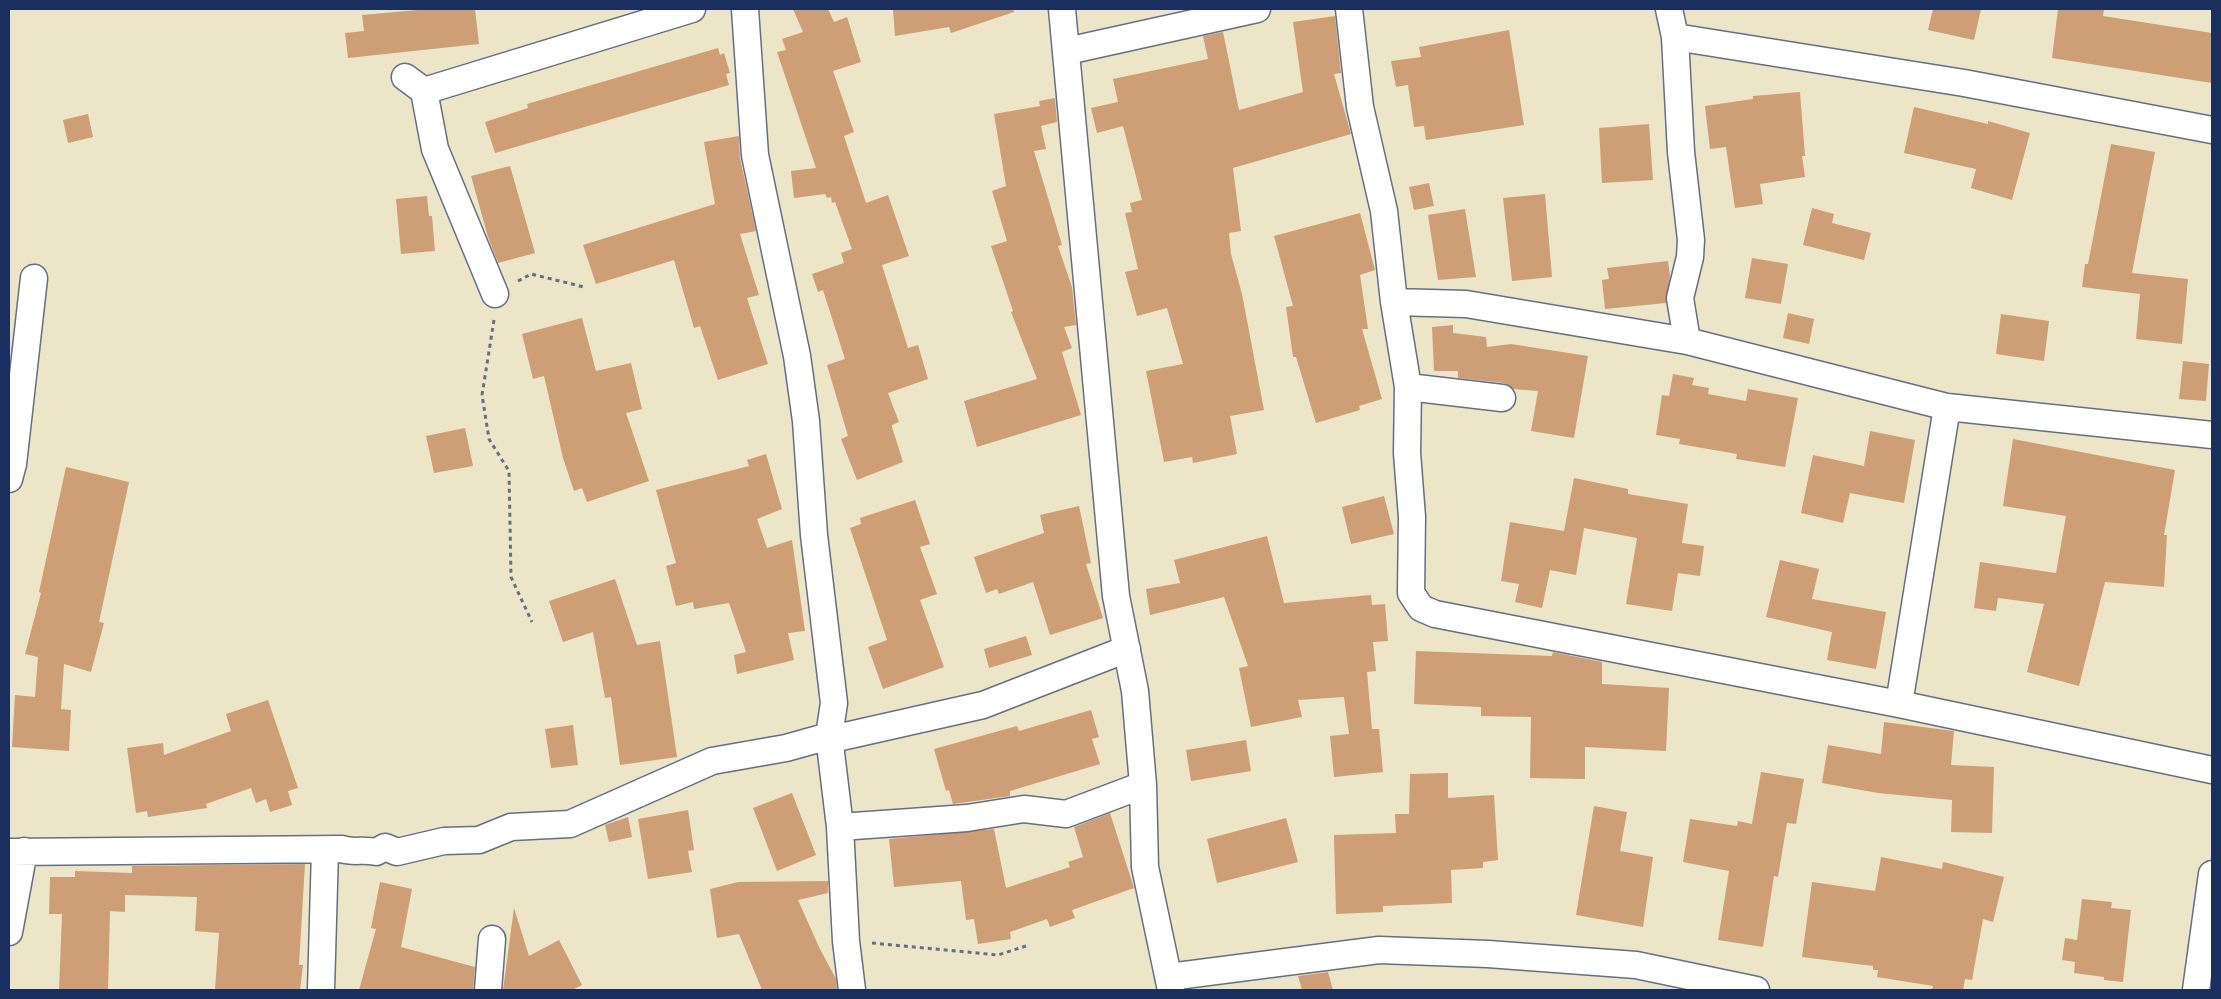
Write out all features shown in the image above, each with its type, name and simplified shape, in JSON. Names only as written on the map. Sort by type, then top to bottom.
[{"type":"street","points":[[496,294],[435,149],[414,84],[692,9]]},
{"type":"street","points":[[746,9],[755,156],[797,356],[806,421],[814,535],[834,702],[829,736],[840,827],[846,941],[852,990]]},
{"type":"street","points":[[1062,9],[1116,596],[1135,691],[1143,786],[1145,867],[1170,984],[1378,950],[1488,954],[1636,965],[1700,984],[1756,990]]},
{"type":"street","points":[[1067,51],[1257,9]]},
{"type":"street","points":[[1349,9],[1360,107],[1384,211],[1394,302],[1408,387],[1407,453],[1412,517],[1411,593],[1421,608],[1435,614],[1899,704],[2212,770]]},
{"type":"street","points":[[1669,9],[1675,37],[1681,152],[1691,240],[1690,257],[1680,298],[1687,341]]},
{"type":"street","points":[[1675,37],[1964,83],[2212,130]]},
{"type":"street","points":[[9,479],[13,464],[34,278]]},
{"type":"street","points":[[1394,302],[1466,304],[1687,341],[1947,407],[2212,432]]},
{"type":"street","points":[[1408,387],[1502,398]]},
{"type":"street","points":[[1899,704],[1947,407]]},
{"type":"street","points":[[9,932],[16,852],[342,849],[350,852],[362,849],[376,852],[384,847],[396,852],[444,840],[479,840],[511,827],[570,824],[712,762],[786,748],[829,736],[841,738],[984,705],[1127,649]]},
{"type":"street","points":[[840,827],[967,818],[1024,809],[1066,814],[1143,786]]},
{"type":"street","points":[[321,990],[325,850]]},
{"type":"street","points":[[2196,990],[2212,874]]},
{"type":"street","points":[[488,990],[492,939]]},
{"type":"path","points":[[532,622],[511,577],[510,471],[489,439],[482,395],[494,330],[496,294],[531,274],[584,287]]},
{"type":"path","points":[[846,941],[998,955],[1026,946]]},
{"type":"building","points":[[428,9],[475,9],[479,44],[348,58],[345,33],[364,31],[362,15]]},
{"type":"building","points":[[793,9],[828,9],[834,22],[847,17],[861,62],[833,71],[854,132],[844,136],[866,203],[888,195],[909,256],[882,265],[908,348],[918,345],[928,379],[888,393],[899,422],[892,425],[892,427],[903,462],[857,480],[841,439],[848,436],[827,365],[845,359],[823,290],[818,292],[812,274],[844,263],[841,253],[852,249],[835,202],[832,203],[831,197],[827,198],[825,194],[794,198],[791,171],[816,168],[777,52],[786,50],[782,39],[803,32]]},
{"type":"building","points":[[893,9],[1013,9],[1014,12],[951,33],[949,27],[895,36]]},
{"type":"building","points":[[1933,9],[1981,9],[1974,40],[1928,30]]},
{"type":"building","points":[[2058,9],[2104,9],[2103,16],[2212,33],[2212,83],[2052,58]]},
{"type":"building","points":[[1335,16],[1341,73],[1334,74],[1351,134],[1233,168],[1241,231],[1229,233],[1231,254],[1242,294],[1264,410],[1230,416],[1237,454],[1193,463],[1192,457],[1164,462],[1146,371],[1183,364],[1167,308],[1137,316],[1125,272],[1138,269],[1125,213],[1132,212],[1130,203],[1142,200],[1123,126],[1097,133],[1091,108],[1118,102],[1113,79],[1208,59],[1203,36],[1223,32],[1239,110],[1303,92],[1293,22]]},
{"type":"building","points":[[1509,30],[1524,125],[1426,140],[1424,126],[1414,127],[1408,85],[1396,87],[1391,61],[1421,57],[1419,47]]},
{"type":"building","points":[[718,48],[720,55],[724,53],[730,73],[726,74],[729,85],[495,153],[485,122],[528,108],[527,104]]},
{"type":"building","points":[[1800,92],[1805,156],[1802,156],[1805,177],[1760,184],[1763,204],[1735,208],[1726,147],[1710,149],[1705,106],[1753,99],[1753,96]]},
{"type":"building","points":[[1055,98],[1057,122],[1041,126],[1046,149],[1034,151],[1062,245],[1058,246],[1072,287],[1076,325],[1064,327],[1072,348],[1062,352],[1081,415],[977,447],[964,401],[1037,379],[1011,312],[1013,311],[991,246],[1007,241],[992,191],[1006,186],[994,114],[1040,106],[1039,101]]},
{"type":"building","points":[[1914,107],[1988,124],[1988,121],[2030,133],[2012,200],[1971,188],[1976,169],[1904,153]]},
{"type":"building","points":[[88,114],[93,137],[68,143],[63,120]]},
{"type":"building","points":[[1649,124],[1653,180],[1602,183],[1599,128]]},
{"type":"building","points":[[739,136],[740,158],[756,231],[740,234],[759,295],[747,298],[768,364],[718,380],[700,326],[694,328],[674,260],[596,284],[583,245],[715,204],[704,142]]},
{"type":"building","points":[[2111,144],[2155,152],[2132,273],[2188,279],[2182,344],[2136,339],[2140,294],[2082,287],[2085,264],[2088,264]]},
{"type":"building","points":[[510,166],[535,253],[498,263],[488,237],[471,176]]},
{"type":"building","points":[[1429,183],[1434,206],[1414,210],[1409,187]]},
{"type":"building","points":[[1545,194],[1552,277],[1512,281],[1503,198]]},
{"type":"building","points":[[427,196],[429,216],[432,216],[435,251],[401,254],[396,199]]},
{"type":"building","points":[[1812,208],[1834,214],[1832,223],[1871,233],[1864,260],[1803,245]]},
{"type":"building","points":[[1465,209],[1476,277],[1438,280],[1428,215]]},
{"type":"building","points":[[1360,213],[1375,270],[1360,275],[1368,329],[1362,329],[1382,399],[1359,406],[1360,410],[1316,423],[1296,357],[1293,357],[1286,307],[1293,306],[1274,236]]},
{"type":"building","points":[[1752,258],[1788,264],[1781,304],[1745,298]]},
{"type":"building","points":[[1668,261],[1670,276],[1666,303],[1605,309],[1602,280],[1609,279],[1607,268]]},
{"type":"building","points":[[1788,313],[1814,319],[1809,344],[1783,338]]},
{"type":"building","points":[[2001,314],[2049,321],[2044,361],[1996,354]]},
{"type":"building","points":[[582,318],[596,371],[631,363],[642,409],[626,413],[649,481],[587,502],[582,488],[574,491],[563,458],[544,376],[533,379],[522,334]]},
{"type":"building","points":[[1453,325],[1453,333],[1486,337],[1487,347],[1511,344],[1588,356],[1574,438],[1531,431],[1538,391],[1513,389],[1504,383],[1458,378],[1458,371],[1434,371],[1432,327]]},
{"type":"building","points":[[2183,361],[2209,364],[2206,401],[2179,399]]},
{"type":"building","points":[[1673,374],[1694,378],[1692,385],[1709,388],[1708,394],[1746,401],[1748,389],[1798,398],[1785,467],[1736,459],[1737,454],[1679,444],[1680,439],[1656,435],[1662,395],[1669,396]]},
{"type":"building","points":[[465,428],[473,466],[434,473],[426,436]]},
{"type":"building","points":[[1870,431],[1915,440],[1904,503],[1850,493],[1843,523],[1801,513],[1813,455],[1864,466]]},
{"type":"building","points":[[2013,439],[2175,470],[2164,535],[2167,535],[2164,587],[2105,582],[2079,686],[2027,672],[2044,604],[1998,598],[1996,611],[1974,608],[1980,562],[2056,573],[2066,516],[2003,506]]},
{"type":"building","points":[[766,454],[782,509],[757,519],[767,548],[792,540],[805,631],[788,633],[794,660],[737,674],[734,655],[746,652],[729,603],[694,609],[693,602],[676,606],[666,566],[676,563],[656,490],[749,466],[747,460]]},
{"type":"building","points":[[66,467],[129,482],[99,622],[104,623],[91,672],[64,664],[61,709],[71,710],[69,751],[12,747],[15,695],[35,697],[38,657],[25,654],[41,593],[39,592]]},
{"type":"building","points":[[1574,478],[1628,489],[1628,494],[1688,504],[1682,543],[1704,546],[1700,576],[1678,573],[1672,611],[1626,604],[1637,538],[1584,528],[1576,575],[1550,570],[1542,608],[1515,602],[1519,584],[1501,581],[1510,522],[1564,531]]},
{"type":"building","points":[[1384,496],[1394,534],[1351,544],[1342,507]]},
{"type":"building","points":[[915,500],[930,544],[920,547],[937,594],[920,600],[944,667],[883,689],[868,647],[887,640],[850,528],[861,524],[860,518]]},
{"type":"building","points":[[1079,506],[1091,563],[1086,564],[1103,618],[1050,635],[1033,582],[999,594],[997,589],[986,593],[974,557],[1044,533],[1040,515]]},
{"type":"building","points":[[1267,536],[1284,603],[1371,595],[1372,605],[1385,604],[1388,641],[1373,642],[1376,671],[1367,672],[1372,729],[1379,729],[1383,772],[1334,777],[1330,736],[1349,734],[1344,697],[1298,700],[1302,717],[1251,727],[1239,668],[1248,666],[1224,597],[1150,615],[1146,589],[1180,583],[1174,560]]},
{"type":"building","points":[[1780,560],[1819,569],[1812,599],[1886,612],[1876,669],[1827,660],[1832,632],[1766,617]]},
{"type":"building","points":[[615,579],[637,645],[660,641],[677,757],[620,765],[611,697],[605,698],[593,632],[563,642],[549,601]]},
{"type":"building","points":[[1026,636],[1032,655],[989,668],[984,649]]},
{"type":"building","points":[[1416,651],[1552,656],[1553,652],[1602,662],[1602,684],[1669,688],[1666,751],[1585,747],[1585,779],[1530,778],[1531,717],[1481,716],[1481,707],[1414,704]]},
{"type":"building","points":[[268,700],[298,788],[288,791],[292,805],[270,812],[266,799],[256,803],[251,788],[206,804],[207,808],[148,817],[147,811],[136,813],[127,748],[163,743],[164,755],[231,731],[226,714]]},
{"type":"building","points":[[1091,710],[1099,737],[1092,739],[1100,764],[1010,791],[1010,796],[953,804],[949,790],[946,791],[934,749],[1017,726],[1019,731]]},
{"type":"building","points":[[1884,722],[1954,731],[1951,765],[1994,767],[1992,833],[1951,832],[1952,800],[1878,793],[1822,783],[1828,745],[1881,754]]},
{"type":"building","points":[[573,725],[578,765],[551,768],[545,729]]},
{"type":"building","points":[[1246,740],[1251,771],[1191,781],[1186,750]]},
{"type":"building","points":[[1761,772],[1804,779],[1796,824],[1787,823],[1778,877],[1774,876],[1763,947],[1718,940],[1729,871],[1683,862],[1690,819],[1737,826],[1738,821],[1752,824]]},
{"type":"building","points":[[1448,773],[1448,798],[1494,795],[1498,860],[1483,862],[1483,868],[1451,870],[1452,903],[1383,906],[1383,912],[1336,914],[1334,835],[1396,833],[1395,814],[1409,814],[1410,774]]},
{"type":"building","points":[[792,793],[816,855],[777,871],[753,808]]},
{"type":"building","points":[[1594,806],[1627,812],[1620,851],[1653,857],[1643,927],[1576,915]]},
{"type":"building","points":[[688,810],[694,850],[688,851],[692,872],[648,879],[638,819]]},
{"type":"building","points":[[1110,813],[1134,888],[1072,910],[1075,918],[1050,927],[1047,919],[1010,932],[1011,939],[978,944],[974,919],[966,920],[961,881],[894,887],[889,839],[994,829],[1006,888],[1070,867],[1068,862],[1083,857],[1074,827]]},
{"type":"building","points":[[628,817],[632,837],[609,842],[605,825]]},
{"type":"building","points":[[1286,818],[1298,862],[1217,883],[1207,839]]},
{"type":"building","points":[[1881,857],[1942,869],[1943,862],[2004,877],[1993,922],[1983,919],[1972,980],[1965,979],[1963,990],[1932,990],[1933,986],[1877,977],[1878,970],[1873,970],[1873,966],[1802,957],[1812,882],[1875,891]]},
{"type":"building","points":[[305,864],[299,965],[303,965],[300,990],[215,990],[219,933],[195,931],[197,897],[125,895],[125,912],[110,911],[108,990],[59,990],[62,914],[49,914],[50,877],[75,877],[75,871],[132,873],[132,866]]},
{"type":"building","points":[[828,881],[828,893],[798,900],[836,979],[837,990],[762,990],[739,934],[717,938],[710,889],[738,882]]},
{"type":"building","points":[[380,882],[412,889],[401,947],[475,967],[473,990],[359,990],[376,929],[371,928]]},
{"type":"building","points":[[2082,899],[2112,902],[2111,908],[2131,910],[2123,982],[2074,973],[2075,962],[2062,960],[2065,938],[2077,940]]},
{"type":"building","points":[[514,908],[529,956],[559,940],[582,985],[572,990],[503,990]]},
{"type":"building","points":[[1328,972],[1333,990],[1302,990],[1298,976]]}]
